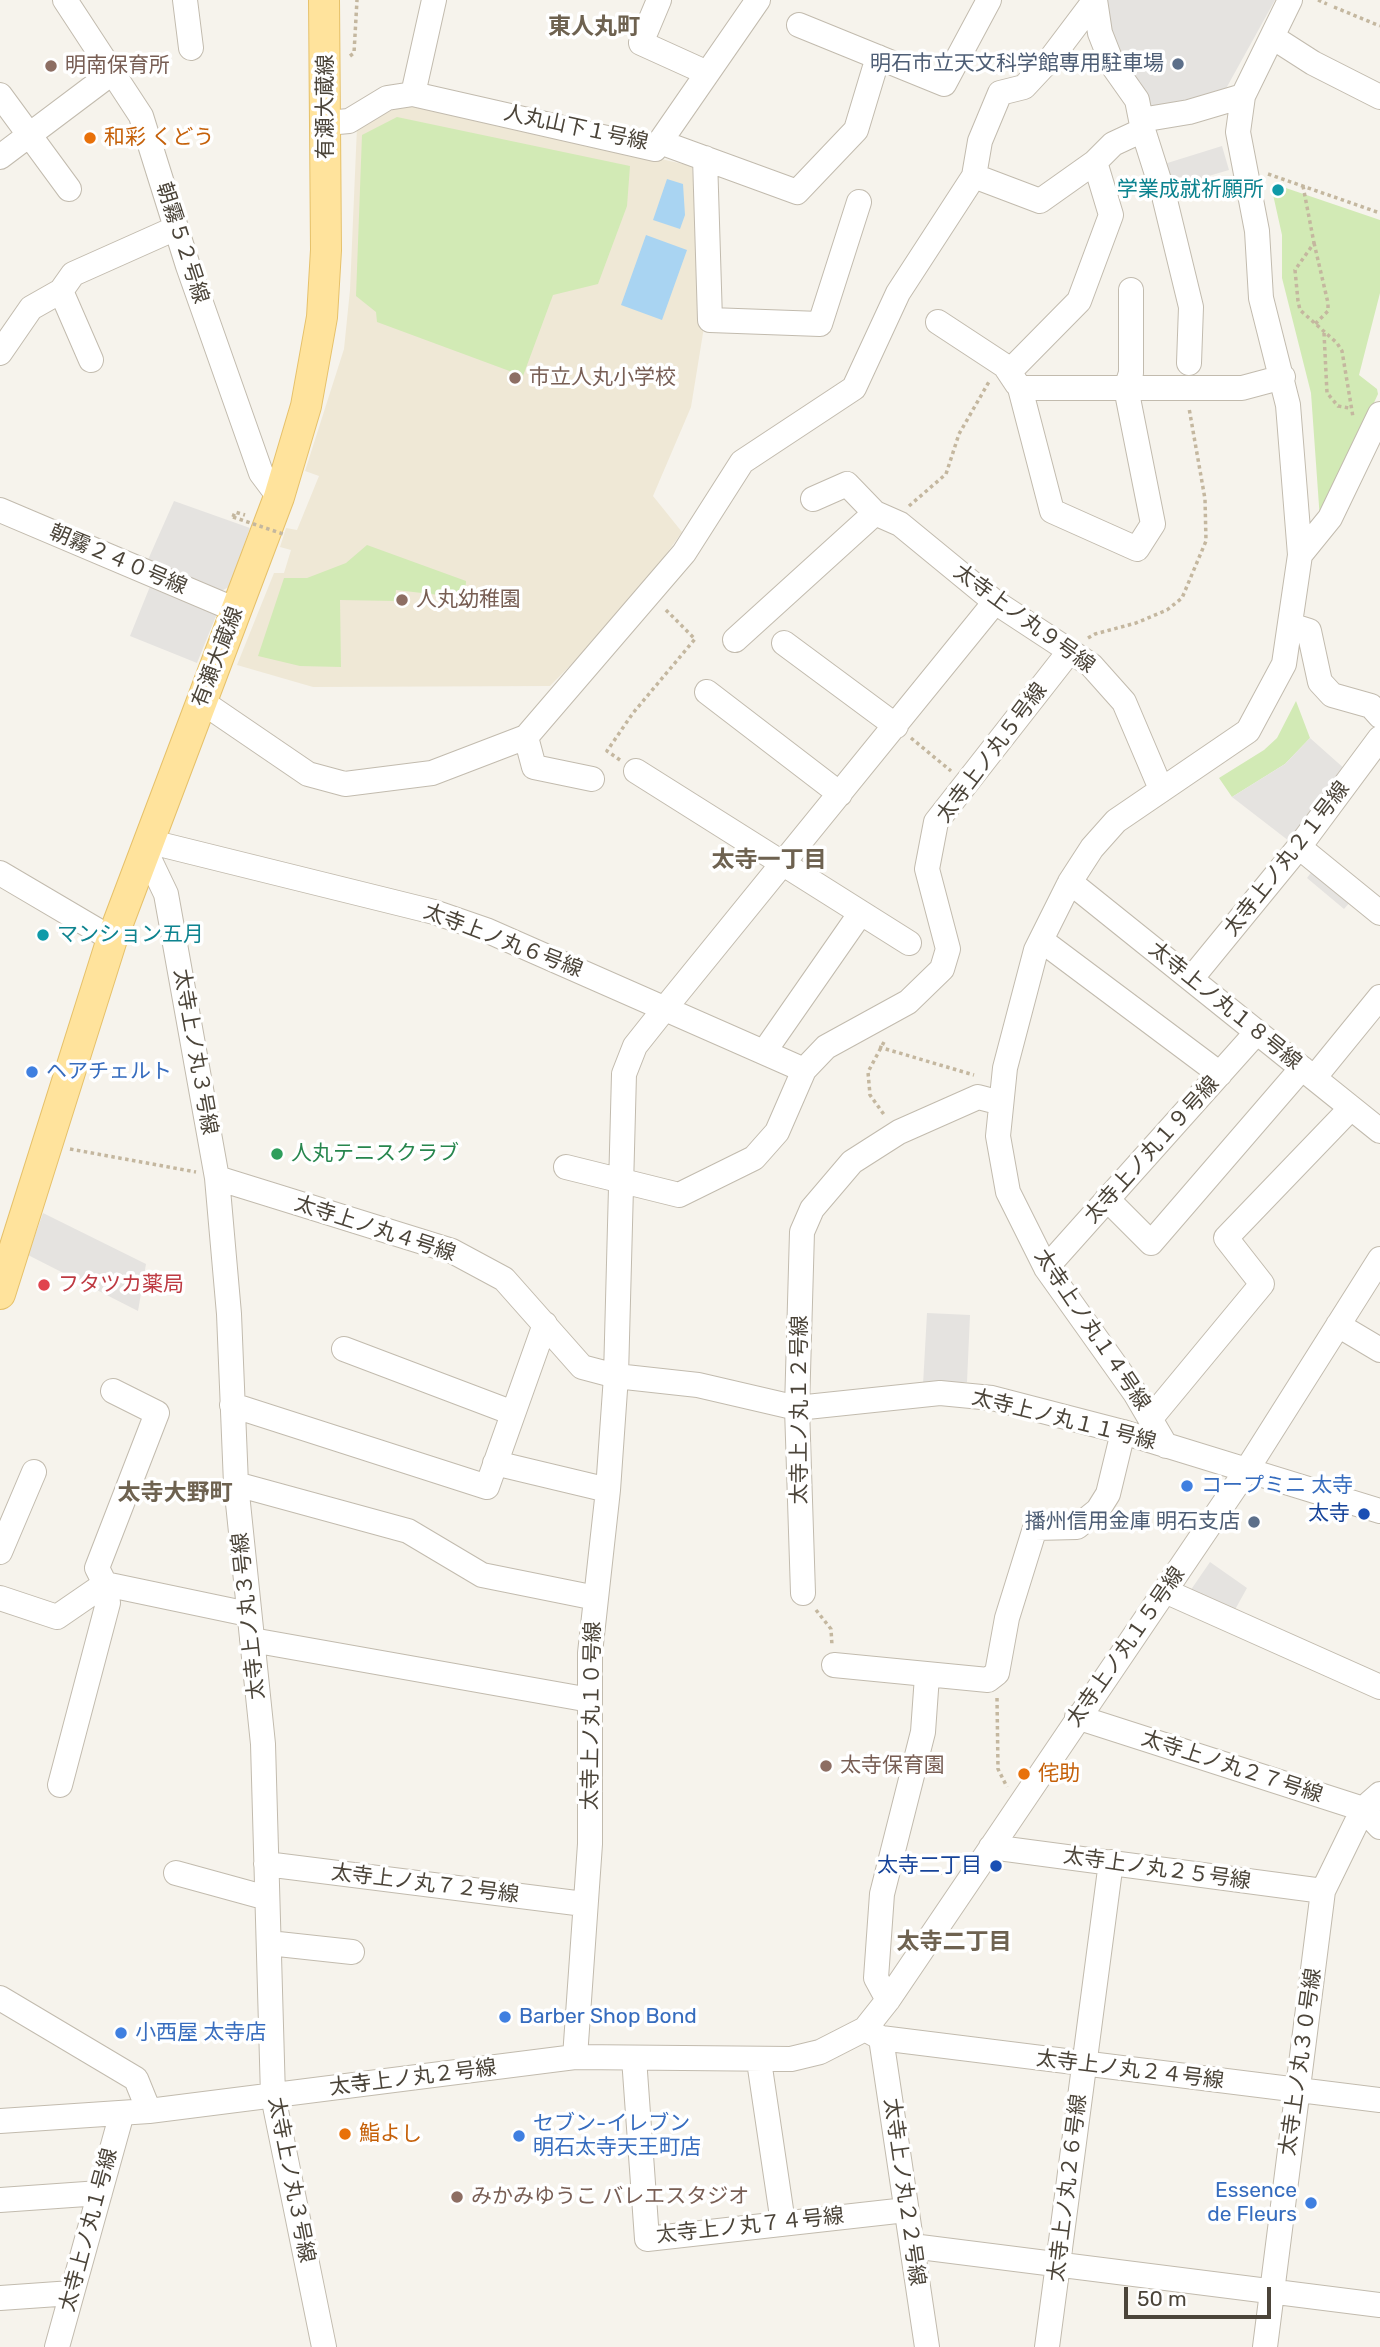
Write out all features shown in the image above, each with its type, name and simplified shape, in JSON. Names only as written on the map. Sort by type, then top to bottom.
[{"type":"main road","name":"有瀬大蔵線","points":[[0,1294],[112,939],[279,496],[306,406],[322,317],[326,250],[324,0]]},
{"type":"street","name":"朝霧５２号線","points":[[65,0],[141,116],[176,228],[261,473],[279,496]]},
{"type":"street","points":[[185,0],[191,48]]},
{"type":"street","points":[[413,94],[434,0]]},
{"type":"street","points":[[659,0],[641,43],[705,72]]},
{"type":"street","points":[[799,25],[944,84],[989,0]]},
{"type":"street","points":[[1095,0],[1100,33],[1113,66],[1137,100],[1164,196],[1191,307],[1189,363]]},
{"type":"street","points":[[201,701],[308,774],[345,784],[432,773],[526,737],[684,553],[743,462],[854,388],[898,293],[974,176],[980,141],[1000,93],[1024,87],[1052,57],[1095,0]]},
{"type":"street","name":"太寺上ノ丸１４号線","points":[[1166,1446],[1151,1418],[1046,1268],[1007,1192],[998,1136],[1002,1094],[1041,940],[1070,881],[1092,848],[1116,821],[1161,789],[1208,761],[1248,731],[1284,664],[1300,555],[1288,405],[1261,298],[1257,231],[1238,132],[1243,96],[1274,38],[1290,0]]},
{"type":"street","name":"人丸山下１号線","points":[[327,123],[349,121],[387,98],[413,94],[655,149],[750,2]]},
{"type":"street","points":[[1274,38],[1313,63],[1380,97]]},
{"type":"street","points":[[660,142],[797,192],[856,130],[878,57]]},
{"type":"street","points":[[0,157],[113,72]]},
{"type":"street","points":[[0,96],[69,189]]},
{"type":"street","points":[[974,176],[1040,201],[1095,162],[1112,144],[1142,125],[1243,96]]},
{"type":"street","points":[[705,158],[710,320],[820,324],[859,202]]},
{"type":"street","points":[[1014,380],[1079,301],[1111,215],[1095,162]]},
{"type":"street","points":[[0,353],[31,308],[61,290],[74,274],[176,228]]},
{"type":"street","points":[[61,290],[91,360]]},
{"type":"street","points":[[1014,380],[1052,511],[1137,549],[1153,524],[1126,388],[1131,373],[1131,290]]},
{"type":"street","points":[[938,322],[1014,380],[1126,388],[1242,388],[1283,377]]},
{"type":"street","points":[[1300,555],[1330,518],[1380,414]]},
{"type":"street","points":[[736,640],[875,513],[847,484],[813,499]]},
{"type":"street","name":"朝霧２４０号線","points":[[0,510],[236,610]]},
{"type":"street","name":"太寺上ノ丸９号線","points":[[875,513],[901,524],[995,602],[1091,665],[1124,702],[1161,789]]},
{"type":"street","name":"太寺上ノ丸１０号線","points":[[575,2057],[590,1844],[590,1653],[608,1490],[616,1376],[624,1074],[635,1046],[995,602]]},
{"type":"street","points":[[1290,625],[1310,631],[1320,682],[1332,695],[1371,706],[1380,716]]},
{"type":"street","points":[[784,643],[896,726]]},
{"type":"street","name":"太寺上ノ丸５号線","points":[[566,1167],[679,1195],[754,1158],[777,1132],[804,1070],[827,1047],[908,1002],[942,969],[948,949],[927,869],[936,822],[1069,652]]},
{"type":"street","points":[[707,692],[840,794]]},
{"type":"street","points":[[526,737],[534,767],[592,779]]},
{"type":"street","name":"太寺上ノ丸２１号線","points":[[1191,979],[1299,847],[1380,738]]},
{"type":"street","points":[[636,771],[909,943]]},
{"type":"street","name":"太寺上ノ丸６号線","points":[[146,844],[434,912],[486,930],[804,1070]]},
{"type":"street","name":"太寺上ノ丸３号線","points":[[146,844],[166,894],[217,1178],[236,1485],[263,1744],[273,2096],[324,2347]]},
{"type":"street","points":[[1299,847],[1380,913]]},
{"type":"street","points":[[0,873],[112,939]]},
{"type":"street","name":"太寺上ノ丸１８号線","points":[[1070,881],[1380,1131]]},
{"type":"street","points":[[764,1052],[860,914]]},
{"type":"street","points":[[1041,940],[1220,1074]]},
{"type":"street","points":[[1107,1199],[1151,1243],[1380,997]]},
{"type":"street","name":"太寺上ノ丸１９号線","points":[[1046,1268],[1257,1032]]},
{"type":"street","name":"太寺上ノ丸１２号線","points":[[803,1593],[797,1408],[802,1232],[812,1209],[852,1162],[899,1132],[978,1097],[1002,1094]]},
{"type":"street","points":[[1151,1418],[1262,1284],[1226,1238],[1351,1108]]},
{"type":"street","name":"太寺上ノ丸４号線","points":[[217,1178],[452,1251],[503,1279],[582,1367],[616,1376]]},
{"type":"street","name":"太寺上ノ丸１５号線","points":[[873,2034],[888,2000],[1246,1471],[1380,1259]]},
{"type":"street","points":[[232,1405],[486,1487],[545,1324]]},
{"type":"street","points":[[1338,1325],[1380,1350]]},
{"type":"street","points":[[344,1349],[513,1413]]},
{"type":"street","name":"太寺上ノ丸１１号線","points":[[616,1376],[698,1385],[797,1408],[940,1393],[992,1398],[1123,1432],[1380,1511]]},
{"type":"street","points":[[60,1785],[108,1603],[105,1584],[97,1568],[157,1413],[113,1391]]},
{"type":"street","points":[[834,1665],[988,1680],[997,1673],[1007,1618],[1035,1528],[1077,1527],[1098,1510],[1108,1494],[1123,1432]]},
{"type":"street","points":[[495,1463],[608,1490]]},
{"type":"street","points":[[0,1552],[34,1472]]},
{"type":"street","points":[[236,1485],[408,1531],[482,1575],[596,1598]]},
{"type":"street","points":[[0,1598],[57,1617],[105,1584],[248,1614]]},
{"type":"street","points":[[1165,1591],[1380,1687]]},
{"type":"street","points":[[251,1640],[590,1700]]},
{"type":"street","points":[[888,2000],[876,1979],[882,1894],[923,1732],[927,1676]]},
{"type":"street","name":"太寺上ノ丸２７号線","points":[[1077,1717],[1374,1810]]},
{"type":"street","name":"太寺上ノ丸３０号線","points":[[1265,2347],[1323,1891],[1374,1810]]},
{"type":"street","name":"太寺上ノ丸２５号線","points":[[991,1847],[1323,1891]]},
{"type":"street","name":"太寺上ノ丸２６号線","points":[[1047,2347],[1111,1862]]},
{"type":"street","name":"太寺上ノ丸７２号線","points":[[266,1864],[584,1905]]},
{"type":"street","points":[[176,1872],[267,1898]]},
{"type":"street","points":[[269,1943],[352,1952]]},
{"type":"street","points":[[7,2006],[136,2079],[149,2111]]},
{"type":"street","name":"太寺上ノ丸２４号線","points":[[873,2034],[1083,2064],[1380,2100]]},
{"type":"street","name":"太寺上ノ丸２号線","points":[[0,2121],[149,2111],[575,2057],[759,2061],[791,2059],[873,2034]]},
{"type":"street","name":"太寺上ノ丸２２号線","points":[[873,2034],[906,2210],[927,2347]]},
{"type":"street","name":"太寺上ノ丸７４号線","points":[[634,2058],[647,2239],[906,2210]]},
{"type":"street","points":[[759,2061],[783,2223]]},
{"type":"street","name":"太寺上ノ丸１号線","points":[[57,2347],[122,2113]]},
{"type":"street","points":[[0,2200],[100,2193]]},
{"type":"street","points":[[912,2246],[1380,2305]]},
{"type":"street","points":[[0,2298],[72,2293]]},
{"type":"path","points":[[346,61],[354,53],[357,0]]},
{"type":"path","points":[[1318,0],[1326,4]]},
{"type":"path","points":[[1334,7],[1380,26]]},
{"type":"path","points":[[1246,166],[1380,213]]},
{"type":"path","points":[[1303,186],[1328,303],[1328,311],[1315,324]]},
{"type":"path","points":[[1314,243],[1295,270],[1294,284],[1300,310],[1342,351],[1349,408],[1365,444]]},
{"type":"path","points":[[1324,331],[1327,393],[1338,406],[1349,408]]},
{"type":"path","points":[[901,524],[905,510],[915,498],[946,474],[959,435],[994,373],[1014,380]]},
{"type":"path","points":[[1095,634],[1136,623],[1167,610],[1182,598],[1206,541],[1205,499],[1189,410]]},
{"type":"path","points":[[233,516],[286,535]]},
{"type":"path","points":[[607,751],[633,713],[695,639],[650,593]]},
{"type":"path","points":[[896,726],[966,783]]},
{"type":"path","points":[[879,1047],[1002,1094]]},
{"type":"path","points":[[47,1145],[190,1173],[205,1171],[217,1178]]},
{"type":"path","points":[[803,1593],[831,1629],[834,1665]]},
{"type":"path","points":[[997,1673],[998,1769],[1018,1807]]},
{"type":"path","points":[[888,1869],[972,1875]]},
{"type":"shaded area","name":"明石市立天文科学館専用駐車場","points":[[1106,0],[1275,0],[1223,94],[1145,112],[1128,83],[1104,11]]},
{"type":"shaded area","name":"市立人丸小学校","points":[[409,102],[692,166],[704,327],[691,407],[653,496],[682,532],[630,605],[550,686],[313,687],[237,665],[274,573],[284,573],[291,550],[280,547],[286,528],[297,530],[319,476],[305,471],[344,349],[350,290],[357,127]]},
{"type":"shaded area","points":[[1222,146],[1229,170],[1168,188],[1161,165]]},
{"type":"shaded area","points":[[174,501],[250,528],[229,587],[221,591],[147,562]]},
{"type":"shaded area","points":[[151,584],[218,611],[197,663],[130,636]]},
{"type":"shaded area","points":[[1310,738],[1346,770],[1289,841],[1232,797],[1285,764]]},
{"type":"shaded area","points":[[1313,870],[1351,901],[1344,909],[1307,878]]},
{"type":"shaded area","points":[[43,1213],[146,1264],[138,1311],[28,1255]]},
{"type":"shaded area","points":[[927,1313],[970,1315],[967,1382],[923,1385]]},
{"type":"shaded area","points":[[1210,1562],[1247,1588],[1232,1615],[1188,1594]]},
{"type":"green space","points":[[397,117],[630,166],[627,206],[598,284],[553,295],[523,376],[377,322],[376,312],[356,296],[362,135]]},
{"type":"green space","points":[[1277,185],[1380,220],[1380,293],[1359,375],[1377,389],[1378,394],[1320,520],[1311,393],[1282,278],[1282,235],[1272,190]]},
{"type":"green space","points":[[367,545],[466,581],[465,598],[396,590],[395,601],[340,600],[341,667],[300,666],[258,656],[284,578],[307,578],[346,563]]},
{"type":"green space","points":[[1296,701],[1310,738],[1285,764],[1232,797],[1219,778],[1264,750],[1277,738]]},
{"type":"water","points":[[667,179],[683,184],[685,215],[680,229],[653,220]]},
{"type":"water","points":[[646,235],[687,250],[662,320],[621,305]]},
{"type":"place","name":"明石市立天文科学館専用駐車場","points":[[1178,64]]},
{"type":"place","name":"明南保育所","points":[[51,66]]},
{"type":"place","name":"和彩 くどう","points":[[90,138]]},
{"type":"place","name":"学業成就祈願所","points":[[1278,190]]},
{"type":"place","name":"市立人丸小学校","points":[[515,378]]},
{"type":"place","name":"人丸幼稚園","points":[[402,600]]},
{"type":"place","name":"マンション五月","points":[[43,935]]},
{"type":"place","name":"ヘアチェルト","points":[[32,1072]]},
{"type":"place","name":"人丸テニスクラブ","points":[[277,1154]]},
{"type":"place","name":"フタツカ薬局","points":[[44,1285]]},
{"type":"place","name":"コープミニ 太寺","points":[[1187,1486]]},
{"type":"place","name":"太寺","points":[[1364,1514]]},
{"type":"place","name":"播州信用金庫 明石支店","points":[[1254,1522]]},
{"type":"place","name":"太寺保育園","points":[[826,1766]]},
{"type":"place","name":"侘助","points":[[1024,1774]]},
{"type":"place","name":"太寺二丁目","points":[[996,1866]]},
{"type":"place","name":"Barber Shop Bond","points":[[505,2017]]},
{"type":"place","name":"小西屋 太寺店","points":[[121,2033]]},
{"type":"place","name":"鮨よし","points":[[345,2134]]},
{"type":"place","name":"セブン-イレブン 明石太寺天王町店","points":[[519,2136]]},
{"type":"place","name":"みかみゆうこ バレエスタジオ","points":[[457,2197]]},
{"type":"place","name":"Essence de Fleurs","points":[[1311,2203]]},
{"type":"district","name":"東人丸町","points":[[594,27]]},
{"type":"district","name":"太寺一丁目","points":[[769,860]]},
{"type":"district","name":"太寺大野町","points":[[175,1493]]},
{"type":"district","name":"太寺二丁目","points":[[954,1942]]}]
